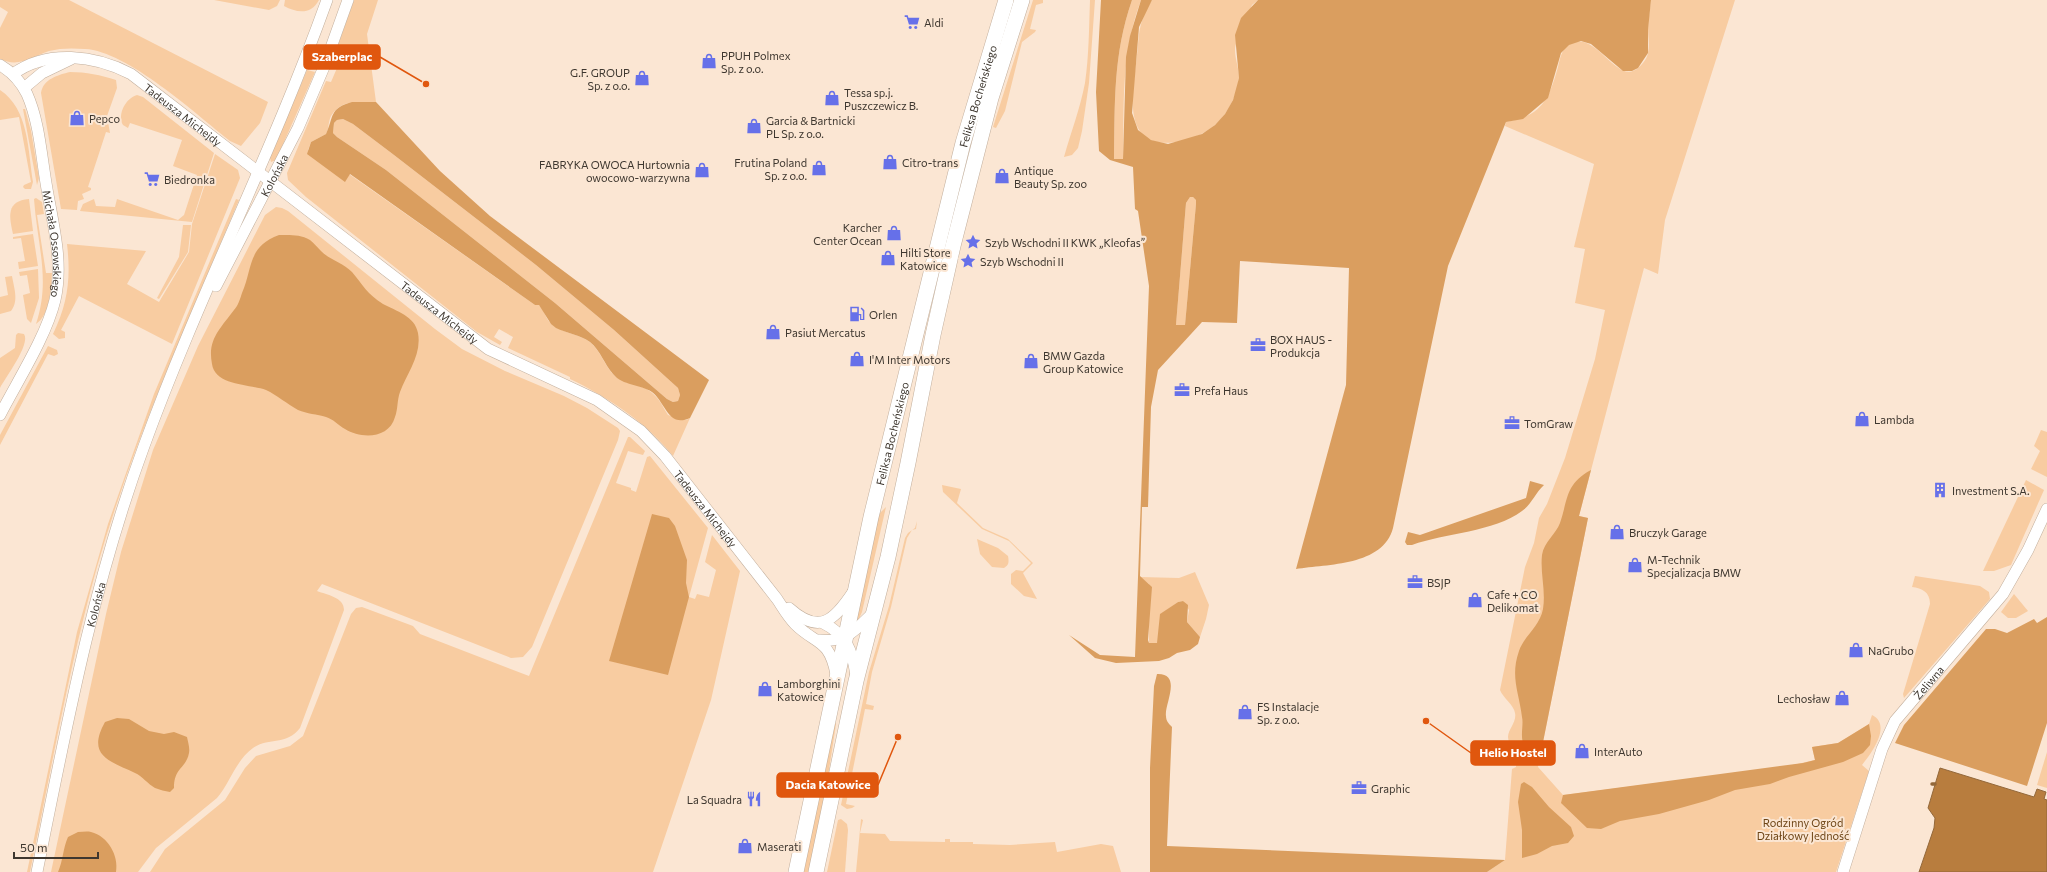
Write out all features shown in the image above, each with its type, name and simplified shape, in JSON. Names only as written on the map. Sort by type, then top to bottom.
[{"type":"main road","name":"Feliksa Bocheńskiego","points":[[796,872],[855,588],[963,143],[1006,0]]},
{"type":"main road","name":"Feliksa Bocheńskiego","points":[[816,872],[856,678],[874,611],[907,471],[933,335],[955,239],[989,105],[1022,0]]},
{"type":"street","name":"Kolońska","points":[[36,872],[76,675],[109,548],[144,445],[328,0]]},
{"type":"street","name":"Kolońska","points":[[185,345],[271,182],[322,72],[339,30],[348,0]]},
{"type":"street","name":"Tadeusza Michejdy","points":[[13,74],[25,66],[46,58],[73,58],[100,62],[120,68],[131,74],[488,349],[592,397],[612,409],[641,431],[665,456],[796,625],[819,640],[829,653],[834,663],[836,675]]},
{"type":"street","points":[[24,88],[42,73],[73,58]]},
{"type":"street","name":"Michała Ossowskiego","points":[[0,65],[13,74],[24,88],[32,108],[37,129],[57,250],[59,274],[55,301],[46,325],[0,415]]},
{"type":"street","name":"Żeliwna","points":[[1843,872],[1878,759],[1890,731],[1896,721],[2003,594],[2028,550],[2047,509]]},
{"type":"street","points":[[824,623],[833,617],[842,607],[855,588]]},
{"type":"street","name":"Tadeusza Michejdy","points":[[777,599],[806,621],[824,623],[836,629],[844,638],[853,660],[856,678]]},
{"type":"street","points":[[819,640],[836,640],[844,638],[854,631],[874,611]]},
{"type":"green space","points":[[0,0],[69,0],[268,102],[260,123],[241,146],[230,141],[180,101],[140,72],[121,60],[102,52],[71,48],[49,51],[31,59],[19,62],[0,59],[0,28],[8,12],[0,7]]},
{"type":"green space","points":[[214,0],[280,0],[277,6],[269,10]]},
{"type":"green space","points":[[285,0],[319,0],[312,8],[299,11],[284,6]]},
{"type":"green space","points":[[354,0],[378,0],[367,34],[376,102],[357,102],[340,106],[331,116],[326,134],[311,142],[308,150],[345,181],[349,174],[535,305],[539,305],[549,321],[557,328],[587,340],[595,347],[609,370],[615,376],[624,381],[643,387],[654,394],[668,415],[686,420],[690,418],[673,456],[651,432],[613,403],[570,379],[570,377],[508,348],[513,337],[499,329],[494,337],[502,342],[500,345],[477,332],[306,197],[288,180],[287,173],[326,81],[331,82],[337,68],[331,65]]},
{"type":"green space","points":[[1033,0],[1043,0],[1043,3],[1036,5],[1030,29],[1036,30],[1022,42],[1005,111],[996,128],[993,127]]},
{"type":"green space","points":[[1090,0],[1095,0],[1089,83],[1082,131],[1078,148],[1072,155],[1064,157],[1085,83]]},
{"type":"green space","points":[[1132,0],[1141,0],[1130,39],[1127,59],[1124,98],[1123,159],[1114,159],[1115,98],[1118,59],[1121,40]]},
{"type":"green space","points":[[1152,0],[1258,0],[1252,5],[1239,34],[1235,53],[1239,78],[1236,92],[1230,106],[1221,119],[1211,128],[1194,137],[1182,141],[1163,143],[1150,139],[1141,132],[1135,121],[1133,94],[1140,31],[1143,17]]},
{"type":"green space","name":"Rodzinny Ogród Działkowy Jedność","points":[[1651,0],[1735,0],[1665,220],[1658,274],[1644,268],[1579,516],[1588,518],[1538,767],[1563,795],[1784,767],[1815,760],[1812,747],[1838,743],[1869,724],[1872,715],[1878,720],[1880,733],[1878,740],[1862,765],[1869,771],[1836,872],[1487,872],[1505,860],[1512,769],[1516,767],[1508,734],[1514,722],[1515,716],[1513,707],[1503,696],[1500,690],[1525,567],[1534,543],[1539,518],[1547,504],[1565,458],[1595,359],[1605,310],[1575,303],[1585,249],[1574,247],[1594,164],[1505,126],[1506,122],[1528,115],[1542,104],[1547,97],[1555,78],[1562,52],[1568,45],[1578,41],[1588,44],[1597,49],[1614,65],[1623,70],[1631,72],[1641,66],[1648,54],[1649,49],[1648,26]]},
{"type":"green space","points":[[307,70],[315,72],[276,160],[271,162],[270,158]]},
{"type":"green space","points":[[70,72],[93,74],[116,80],[117,88],[107,116],[110,133],[106,132],[88,187],[91,188],[91,190],[82,194],[84,199],[78,201],[77,210],[61,209],[41,93],[42,88],[52,78]]},
{"type":"green space","points":[[0,90],[10,98],[22,119],[26,132],[30,157],[33,182],[31,189],[25,189],[23,187],[31,182],[19,117],[0,120]]},
{"type":"green space","points":[[137,95],[143,97],[214,153],[192,222],[80,211],[83,204],[94,199],[96,206],[115,207],[117,199],[178,220],[184,215],[197,175],[173,166],[182,140],[130,123],[128,128],[123,125],[121,121],[122,111],[129,99]]},
{"type":"green space","points":[[23,109],[25,109],[31,131],[39,178],[37,185]]},
{"type":"green space","points":[[343,119],[353,124],[394,155],[536,265],[614,330],[678,388],[680,395],[678,401],[673,402],[667,399],[555,303],[386,170],[337,137],[333,133],[334,123],[337,120]]},
{"type":"green space","points":[[215,154],[238,170],[240,178],[172,344],[79,296],[61,330],[65,332],[65,338],[59,339],[53,334],[62,312],[67,290],[69,268],[67,244],[146,251],[127,284],[159,302],[189,252],[192,224]]},
{"type":"green space","points":[[1190,197],[1193,197],[1196,200],[1196,204],[1185,325],[1176,325],[1186,203]]},
{"type":"green space","points":[[36,198],[42,202],[44,214],[37,215],[46,273],[52,273],[47,308],[41,320],[36,324],[40,308],[43,277],[34,199]]},
{"type":"green space","points":[[29,199],[33,231],[13,234],[10,216],[11,210],[16,203]]},
{"type":"green space","points":[[236,199],[239,200],[144,427],[111,520],[97,567],[78,642],[30,872],[27,872],[77,632],[108,524],[154,394]]},
{"type":"green space","points":[[276,207],[288,211],[462,349],[505,371],[564,396],[587,408],[618,428],[620,431],[618,440],[532,647],[523,657],[511,658],[322,584],[317,591],[338,599],[344,610],[300,728],[295,734],[283,739],[259,745],[247,753],[217,798],[156,848],[138,872],[51,872],[106,614],[121,552],[153,450],[198,346],[265,215]]},
{"type":"green space","points":[[183,225],[191,225],[188,252],[159,299],[157,298],[179,257]]},
{"type":"green space","points":[[33,234],[38,266],[19,269],[18,262],[25,261],[21,238],[13,239],[13,237]]},
{"type":"green space","points":[[38,269],[39,298],[31,323],[27,319],[23,295],[30,293],[27,275],[20,276],[19,272]]},
{"type":"green space","points":[[12,276],[15,303],[11,311],[0,314],[0,297],[8,295],[5,277]]},
{"type":"green space","points":[[18,333],[24,334],[24,345],[21,353],[0,388],[0,358],[15,348],[16,335]]},
{"type":"green space","points":[[48,346],[57,350],[58,354],[54,356],[48,354],[0,445],[0,435]]},
{"type":"green space","points":[[2041,430],[2047,432],[2047,477],[2031,469],[2040,451],[2034,446]]},
{"type":"green space","points":[[628,437],[630,437],[645,451],[643,455],[628,451],[616,483],[631,488],[631,490],[636,492],[647,457],[650,456],[708,528],[689,597],[695,599],[697,594],[709,597],[716,570],[705,562],[712,535],[740,571],[711,700],[653,872],[150,872],[165,849],[225,800],[245,768],[256,756],[290,746],[303,736],[351,614],[356,608],[362,607],[413,626],[420,634],[529,676]]},
{"type":"green space","points":[[2026,480],[2044,490],[2011,565],[1994,571],[1983,571]]},
{"type":"green space","points":[[942,485],[961,489],[957,503],[983,528],[1008,539],[1033,563],[1023,573],[1037,599],[1024,596],[1011,584],[1011,574],[1016,570],[1023,571],[1031,563],[1009,541],[982,529],[943,492]]},
{"type":"green space","points":[[886,507],[862,612],[857,623],[855,624],[879,514]]},
{"type":"green space","points":[[912,530],[907,538],[891,607],[872,672],[866,704],[874,706],[873,710],[865,709],[846,804],[855,806],[847,809],[841,805],[869,672],[889,606],[905,538]]},
{"type":"green space","points":[[977,539],[998,548],[1008,556],[1007,566],[1004,568],[992,567],[980,554]]},
{"type":"green space","points":[[1195,572],[1209,605],[1200,637],[1187,622],[1189,610],[1183,601],[1178,602],[1161,614],[1159,641],[1157,643],[1149,643],[1149,584],[1140,577],[1179,578]]},
{"type":"green space","points":[[1915,576],[1980,586],[1989,592],[1990,599],[1904,698],[1903,694],[1930,604],[1929,596],[1925,591],[1912,587]]},
{"type":"green space","points":[[2014,594],[2028,611],[2016,618],[2008,618],[2001,612]]},
{"type":"green space","points":[[834,722],[836,724],[827,783],[810,872],[802,872]]},
{"type":"green space","points":[[2047,752],[2047,788],[2037,785]]},
{"type":"green space","points":[[841,819],[847,824],[848,830],[845,872],[827,872],[838,820]]},
{"type":"green space","points":[[861,819],[863,820],[860,833],[885,834],[890,841],[945,842],[945,839],[950,839],[950,842],[1010,845],[1055,842],[1057,852],[1101,844],[1113,846],[1121,872],[856,872]]},
{"type":"shaded area","points":[[1101,0],[1132,0],[1121,40],[1116,79],[1114,159],[1123,159],[1126,57],[1130,36],[1141,0],[1152,0],[1139,27],[1132,113],[1138,130],[1151,140],[1168,144],[1202,134],[1215,125],[1225,114],[1233,100],[1239,78],[1235,35],[1241,18],[1258,0],[1651,0],[1648,30],[1648,53],[1638,68],[1632,71],[1623,71],[1591,44],[1581,41],[1569,45],[1561,53],[1548,98],[1523,119],[1506,122],[1448,266],[1393,528],[1387,540],[1378,550],[1353,561],[1296,569],[1346,385],[1349,268],[1240,261],[1237,323],[1202,322],[1158,370],[1151,407],[1148,507],[1142,507],[1140,576],[1152,587],[1148,640],[1149,643],[1157,643],[1160,614],[1178,602],[1183,601],[1188,605],[1187,622],[1200,637],[1198,644],[1190,650],[1177,653],[1169,658],[1159,661],[1116,663],[1095,658],[1069,635],[1100,655],[1135,657],[1149,286],[1138,211],[1135,209],[1133,167],[1110,160],[1099,151],[1096,92]],"holes":[[[1190,197],[1193,197],[1196,200],[1196,204],[1185,325],[1176,325],[1186,203]]]},
{"type":"shaded area","points":[[352,102],[376,102],[440,171],[490,216],[709,380],[690,418],[677,420],[672,417],[652,392],[617,378],[610,370],[597,349],[590,342],[556,328],[551,324],[539,305],[535,305],[350,174],[345,182],[307,154],[311,142],[326,134],[333,114],[339,107]],"holes":[[[343,119],[353,124],[536,265],[614,330],[678,388],[680,395],[678,401],[673,402],[667,399],[555,303],[386,170],[333,133],[334,123],[337,120]]]},
{"type":"shaded area","points":[[279,235],[298,236],[310,240],[325,254],[352,272],[373,297],[409,318],[416,327],[419,341],[418,349],[400,392],[396,414],[392,424],[387,430],[374,435],[351,432],[329,418],[298,410],[266,390],[234,383],[219,376],[215,371],[212,364],[211,355],[213,341],[216,334],[238,304],[256,252],[269,240]]},
{"type":"shaded area","points":[[1591,470],[1579,516],[1588,518],[1540,757],[1526,748],[1522,740],[1521,708],[1515,677],[1516,660],[1524,640],[1539,621],[1543,609],[1543,550],[1560,523],[1566,500],[1572,487],[1576,481]]},
{"type":"shaded area","points":[[1530,481],[1544,485],[1522,511],[1511,518],[1484,528],[1412,545],[1407,545],[1405,542],[1408,532],[1420,535],[1526,498]]},
{"type":"shaded area","points":[[652,514],[669,518],[675,526],[687,560],[686,583],[689,597],[668,675],[609,661]]},
{"type":"shaded area","points":[[2047,617],[2047,723],[2027,786],[1895,743],[1904,725],[1986,629],[1995,629],[2007,633],[2034,619],[2037,623]]},
{"type":"shaded area","points":[[1157,674],[1165,675],[1171,684],[1166,711],[1167,719],[1172,727],[1167,846],[1505,860],[1487,872],[1150,872],[1150,768],[1154,686]]},
{"type":"shaded area","points":[[117,718],[129,719],[149,731],[164,734],[174,732],[187,737],[189,753],[176,776],[174,788],[170,792],[155,788],[138,774],[117,765],[104,756],[98,743],[100,733],[105,722]]},
{"type":"shaded area","points":[[1869,724],[1871,736],[1870,745],[1863,753],[1843,762],[1789,777],[1770,784],[1735,790],[1709,800],[1659,814],[1620,821],[1601,829],[1587,828],[1561,803],[1563,795],[1803,763],[1815,760],[1812,747],[1838,743]]},
{"type":"shaded area","points":[[1940,768],[2034,797],[2037,789],[2046,792],[2044,799],[2047,800],[2047,872],[1919,872],[1934,828],[1935,818],[1928,808]]},
{"type":"shaded area","points":[[1524,782],[1532,787],[1549,807],[1571,827],[1574,836],[1568,843],[1552,846],[1537,854],[1522,858],[1522,830],[1518,802],[1521,784]]},
{"type":"shaded area","points":[[78,832],[91,832],[97,834],[107,842],[114,853],[116,860],[116,872],[58,872],[68,837]]},
{"type":"place","name":"Aldi","points":[[912,22]]},
{"type":"place","name":"PPUH Polmex Sp. z o.o.","points":[[709,61]]},
{"type":"place","name":"G.F. GROUP Sp. z o.o.","points":[[642,78]]},
{"type":"place","name":"Szaberplac","points":[[426,84]]},
{"type":"place","name":"Tessa sp.j. Puszczewicz B.","points":[[832,98]]},
{"type":"place","name":"Pepco","points":[[77,118]]},
{"type":"place","name":"Garcia & Bartnicki PL Sp. z o.o.","points":[[754,126]]},
{"type":"place","name":"Citro-trans","points":[[890,162]]},
{"type":"place","name":"Frutina Poland Sp. z o.o.","points":[[819,168]]},
{"type":"place","name":"FABRYKA OWOCA Hurtownia owocowo-warzywna","points":[[702,170]]},
{"type":"place","name":"Antique Beauty Sp. zoo","points":[[1002,176]]},
{"type":"place","name":"Biedronka","points":[[152,179]]},
{"type":"place","name":"Karcher Center Ocean","points":[[894,233]]},
{"type":"place","name":"Szyb Wschodni II KWK „Kleofas”","points":[[973,242]]},
{"type":"place","name":"Hilti Store Katowice","points":[[888,258]]},
{"type":"place","name":"Szyb Wschodni II","points":[[968,261]]},
{"type":"place","name":"Orlen","points":[[857,314]]},
{"type":"place","name":"Pasiut Mercatus","points":[[773,332]]},
{"type":"place","name":"BOX HAUS - Produkcja","points":[[1258,345]]},
{"type":"place","name":"I'M Inter Motors","points":[[857,359]]},
{"type":"place","name":"BMW Gazda Group Katowice","points":[[1031,361]]},
{"type":"place","name":"Prefa Haus","points":[[1182,390]]},
{"type":"place","name":"Lambda","points":[[1862,419]]},
{"type":"place","name":"TomGraw","points":[[1512,423]]},
{"type":"place","name":"Investment S.A.","points":[[1940,490]]},
{"type":"place","name":"Bruczyk Garage","points":[[1617,532]]},
{"type":"place","name":"M-Technik Specjalizacja BMW","points":[[1635,565]]},
{"type":"place","name":"BSJP","points":[[1415,582]]},
{"type":"place","name":"Cafe + CO Delikomat","points":[[1475,600]]},
{"type":"place","name":"NaGrubo","points":[[1856,650]]},
{"type":"place","name":"Lamborghini Katowice","points":[[765,689]]},
{"type":"place","name":"Lechosław","points":[[1842,698]]},
{"type":"place","name":"FS Instalacje Sp. z o.o.","points":[[1245,712]]},
{"type":"place","name":"Helio Hostel","points":[[1426,721]]},
{"type":"place","name":"Dacia Katowice","points":[[898,737]]},
{"type":"place","name":"InterAuto","points":[[1582,751]]},
{"type":"place","name":"Graphic","points":[[1359,788]]},
{"type":"place","name":"La Squadra","points":[[754,799]]},
{"type":"place","name":"Maserati","points":[[745,846]]}]
